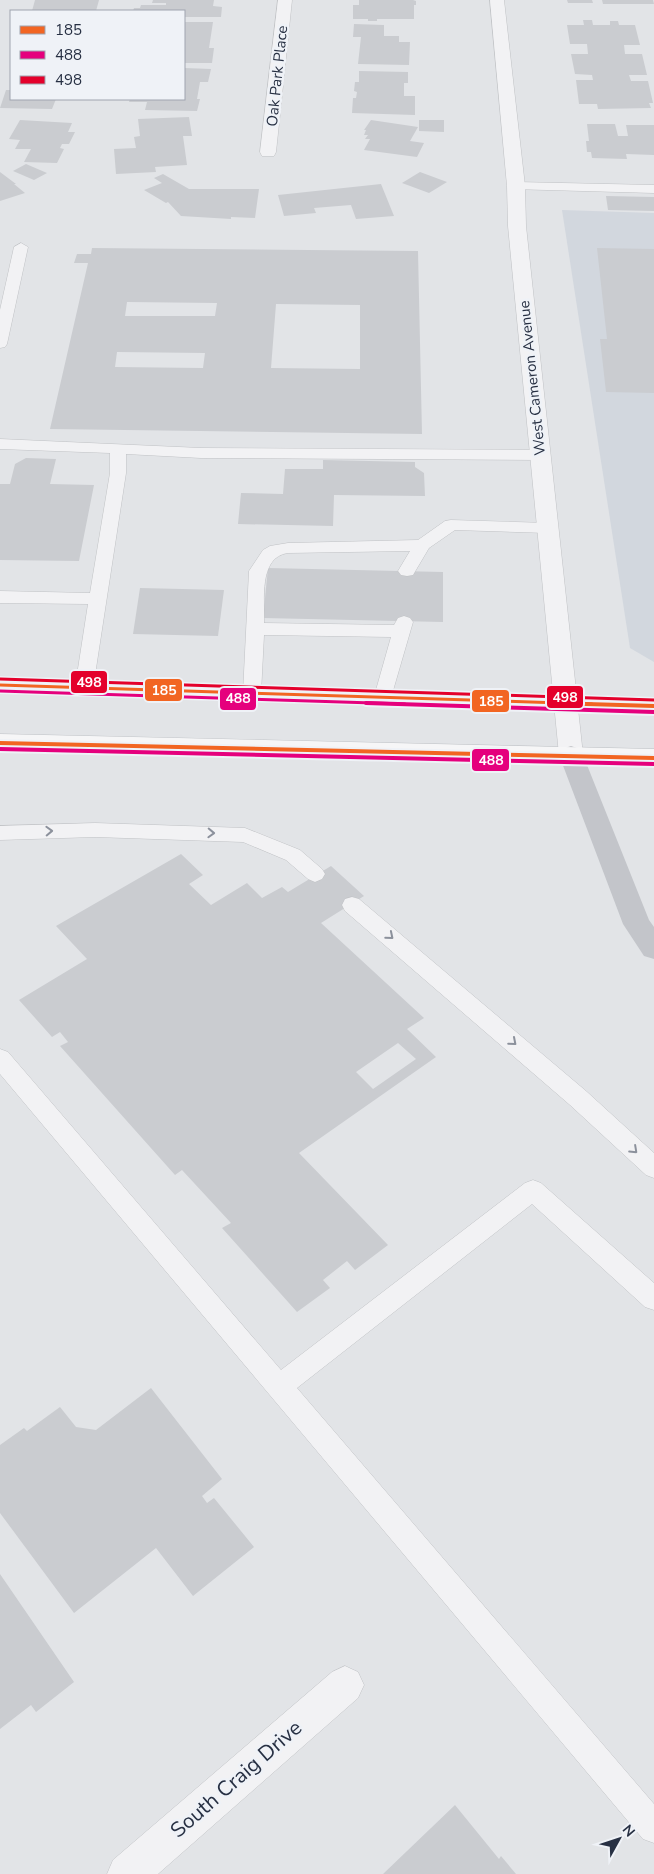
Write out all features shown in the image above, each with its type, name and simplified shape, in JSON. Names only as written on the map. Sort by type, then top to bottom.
[{"type":"main road","points":[[0,685],[654,706]]},
{"type":"main road","points":[[0,742],[654,758]]},
{"type":"main road","points":[[571,755],[637,924],[654,948]]},
{"type":"street","name":"Oak Park Place","points":[[268,152],[285,0]]},
{"type":"street","name":"West Cameron Avenue","points":[[497,0],[516,186],[517,226],[571,755]]},
{"type":"street","name":"South Craig Drive","points":[[126,1874],[344,1685]]},
{"type":"lane","points":[[516,186],[654,189]]},
{"type":"lane","points":[[0,344],[21,247]]},
{"type":"lane","points":[[0,444],[202,453],[540,455]]},
{"type":"lane","points":[[84,688],[118,473],[118,449]]},
{"type":"lane","points":[[407,571],[422,545],[451,525],[547,528]]},
{"type":"lane","points":[[252,693],[258,571],[265,556],[274,550],[422,545]]},
{"type":"lane","points":[[0,596],[98,599]]},
{"type":"lane","points":[[256,629],[403,626],[383,697]]},
{"type":"lane","points":[[0,833],[95,830],[245,835],[293,855],[315,874]]},
{"type":"lane","points":[[352,905],[570,1091],[654,1168]]},
{"type":"lane","points":[[0,1058],[654,1828]]},
{"type":"lane","points":[[280,1386],[534,1190],[654,1299]]},
{"type":"shaded area","points":[[562,210],[654,213],[654,662],[630,648]]},
{"type":"building","points":[[35,0],[99,0],[96,10],[32,10]]},
{"type":"building","points":[[153,0],[214,0],[213,6],[222,7],[221,17],[185,17],[185,10],[133,10],[134,8],[140,8],[141,5],[166,5],[166,3],[152,3]]},
{"type":"building","points":[[359,0],[416,1],[416,5],[414,5],[414,19],[377,19],[377,21],[368,21],[368,19],[353,19],[353,5],[359,5]]},
{"type":"building","points":[[567,0],[592,0],[593,3],[568,3]]},
{"type":"building","points":[[602,0],[653,0],[654,4],[603,4]]},
{"type":"building","points":[[583,20],[592,20],[593,25],[610,25],[610,21],[618,21],[619,25],[635,25],[640,45],[624,45],[625,54],[642,54],[647,75],[629,75],[631,81],[648,81],[653,103],[649,103],[651,108],[598,109],[597,104],[579,104],[576,80],[593,80],[592,75],[575,74],[571,54],[588,54],[587,44],[570,44],[567,25],[584,25]]},
{"type":"building","points":[[185,22],[213,22],[209,48],[214,48],[212,63],[185,63]]},
{"type":"building","points":[[354,24],[384,25],[384,36],[399,36],[399,42],[410,42],[409,65],[358,64],[361,37],[353,37]]},
{"type":"building","points":[[185,68],[211,69],[208,82],[200,82],[197,99],[200,99],[197,111],[145,110],[147,102],[129,102],[130,100],[185,100]]},
{"type":"building","points":[[359,71],[408,72],[408,83],[404,83],[404,96],[415,96],[415,115],[352,113],[353,98],[356,98],[357,92],[354,91],[355,82],[359,82]]},
{"type":"building","points":[[6,90],[10,90],[10,100],[56,100],[52,109],[0,108]]},
{"type":"building","points":[[189,117],[192,136],[183,136],[187,165],[155,167],[156,172],[116,174],[114,149],[136,148],[134,137],[140,136],[138,119]]},
{"type":"building","points":[[20,120],[72,123],[68,132],[75,132],[69,144],[62,144],[60,148],[64,149],[57,163],[24,162],[31,149],[15,149],[20,140],[9,139]]},
{"type":"building","points":[[371,120],[418,127],[410,141],[424,143],[417,157],[364,150],[370,139],[365,139],[368,135],[364,135],[366,130],[364,130]]},
{"type":"building","points":[[419,120],[444,120],[444,132],[419,131]]},
{"type":"building","points":[[587,124],[615,124],[618,136],[628,136],[626,125],[654,125],[654,155],[626,154],[627,159],[592,158],[591,152],[587,152],[586,141],[589,141]]},
{"type":"building","points":[[26,164],[47,173],[34,180],[13,171]]},
{"type":"building","points":[[0,172],[16,184],[14,184],[25,193],[0,201]]},
{"type":"building","points":[[420,172],[447,182],[429,193],[402,183]]},
{"type":"building","points":[[163,174],[189,189],[259,189],[255,218],[231,217],[231,219],[181,216],[168,202],[166,203],[144,190],[162,183],[154,178]]},
{"type":"building","points":[[381,184],[394,216],[356,219],[351,205],[314,208],[316,213],[284,216],[278,195]]},
{"type":"building","points":[[606,196],[654,197],[654,211],[608,210]]},
{"type":"building","points":[[92,248],[418,251],[422,434],[50,429],[88,263],[74,263],[77,254],[91,254]],"holes":[[[127,302],[217,303],[215,316],[125,316]],[[276,304],[360,305],[360,369],[271,368]],[[117,352],[205,353],[203,368],[115,367]]]},
{"type":"building","points":[[597,248],[654,249],[654,393],[606,392],[600,339],[607,339]]},
{"type":"building","points":[[26,458],[56,459],[50,484],[94,485],[79,561],[0,560],[0,484],[10,484],[15,464]]},
{"type":"building","points":[[323,460],[415,462],[415,467],[424,473],[425,496],[334,495],[333,526],[238,524],[241,493],[283,494],[285,469],[323,469]]},
{"type":"building","points":[[268,568],[443,572],[443,622],[263,618]]},
{"type":"building","points":[[140,588],[224,590],[218,636],[133,634]]},
{"type":"building","points":[[181,854],[203,875],[189,884],[211,905],[247,883],[262,898],[282,887],[288,892],[331,866],[364,896],[321,923],[424,1018],[407,1029],[436,1057],[299,1153],[388,1245],[355,1270],[347,1261],[323,1280],[330,1288],[297,1312],[222,1228],[231,1223],[182,1170],[175,1175],[60,1046],[68,1042],[60,1032],[52,1037],[19,1000],[87,959],[56,926]],"holes":[[[398,1043],[416,1059],[373,1089],[356,1072]]]},
{"type":"building","points":[[151,1388],[222,1479],[202,1496],[207,1503],[214,1498],[254,1547],[193,1596],[156,1548],[74,1613],[0,1513],[0,1445],[24,1428],[27,1431],[60,1407],[76,1427],[96,1430]]},
{"type":"building","points":[[0,1574],[74,1682],[36,1712],[31,1705],[0,1729]]},
{"type":"building","points":[[455,1805],[499,1859],[501,1856],[516,1874],[383,1874]]},
{"type":"transit line","name":"498","points":[[0,679],[654,700]]},
{"type":"transit line","name":"185","points":[[0,685],[654,706]]},
{"type":"transit line","name":"488","points":[[0,691],[654,712]]},
{"type":"transit line","name":"185","points":[[0,743],[654,758]]},
{"type":"transit line","name":"488","points":[[0,749],[654,764]]}]
